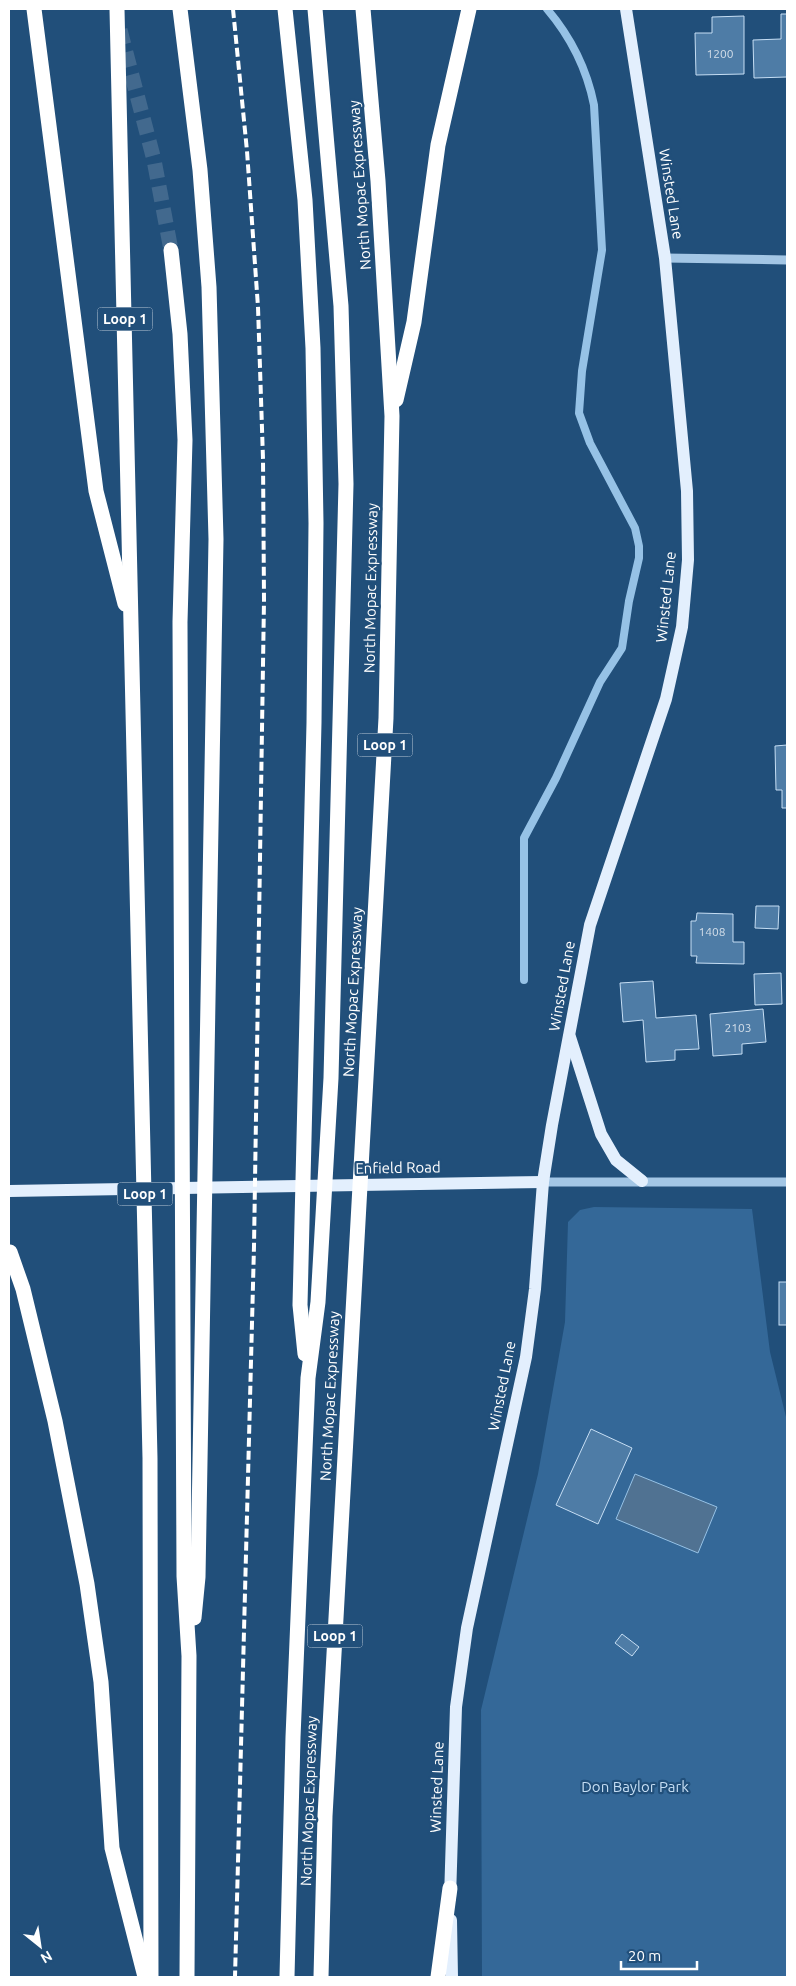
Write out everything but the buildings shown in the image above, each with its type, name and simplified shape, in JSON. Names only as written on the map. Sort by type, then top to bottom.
[{"type":"highway","points":[[34,9],[96,491],[132,630]]},
{"type":"highway","name":"Loop 1","points":[[117,9],[152,1548],[152,1977]]},
{"type":"highway","points":[[180,9],[200,170],[209,287],[216,540],[198,1577],[189,1656]]},
{"type":"highway","points":[[285,9],[305,200],[313,348],[316,523],[300,1305],[308,1378]]},
{"type":"highway","points":[[287,1977],[293,1746],[308,1378],[318,1302],[330,1078],[346,484],[341,306],[316,9]]},
{"type":"highway","name":"North Mopac Expressway","points":[[321,1977],[325,1816],[386,718],[392,416],[378,172],[363,9]]},
{"type":"highway","points":[[392,416],[414,322],[438,145],[469,9]]},
{"type":"highway","points":[[171,250],[180,334],[185,440],[180,622],[184,1576],[189,1656],[187,1977]]},
{"type":"highway","points":[[9,1251],[23,1289],[55,1421],[87,1584],[101,1682],[112,1848],[145,1977]]},
{"type":"highway","points":[[438,1977],[450,1888]]},
{"type":"main road","name":"Winsted Lane","points":[[452,1977],[450,1888],[456,1707],[467,1628],[526,1357],[535,1288],[543,1182],[590,925],[666,699],[682,627],[688,560],[687,491],[665,258],[626,9]]},
{"type":"main road","points":[[570,1035],[601,1134],[616,1160],[642,1181]]},
{"type":"main road","name":"Enfield Road","points":[[9,1190],[543,1182]]},
{"type":"street","points":[[665,258],[787,260]]},
{"type":"street","name":"Enfield Road","points":[[543,1182],[787,1182]]},
{"type":"green space","name":"Don Baylor Park","points":[[594,1207],[752,1209],[770,1352],[787,1421],[787,1977],[482,1977],[481,1710],[538,1474],[565,1322],[568,1222],[580,1210]]},
{"type":"shaded area","points":[[635,1474],[717,1507],[698,1553],[616,1519]]},
{"type":"waterway","points":[[524,980],[524,838],[556,778],[600,682],[622,648],[629,601],[639,558],[639,546],[635,528],[590,443],[579,413],[582,371],[602,250],[594,105],[582,66],[563,30],[547,9]]},
{"type":"tunnel","points":[[120,30],[154,160],[171,250]]},
{"type":"railway","points":[[233,9],[247,151],[258,307],[263,459],[264,600],[254,1246],[235,1977]]}]
